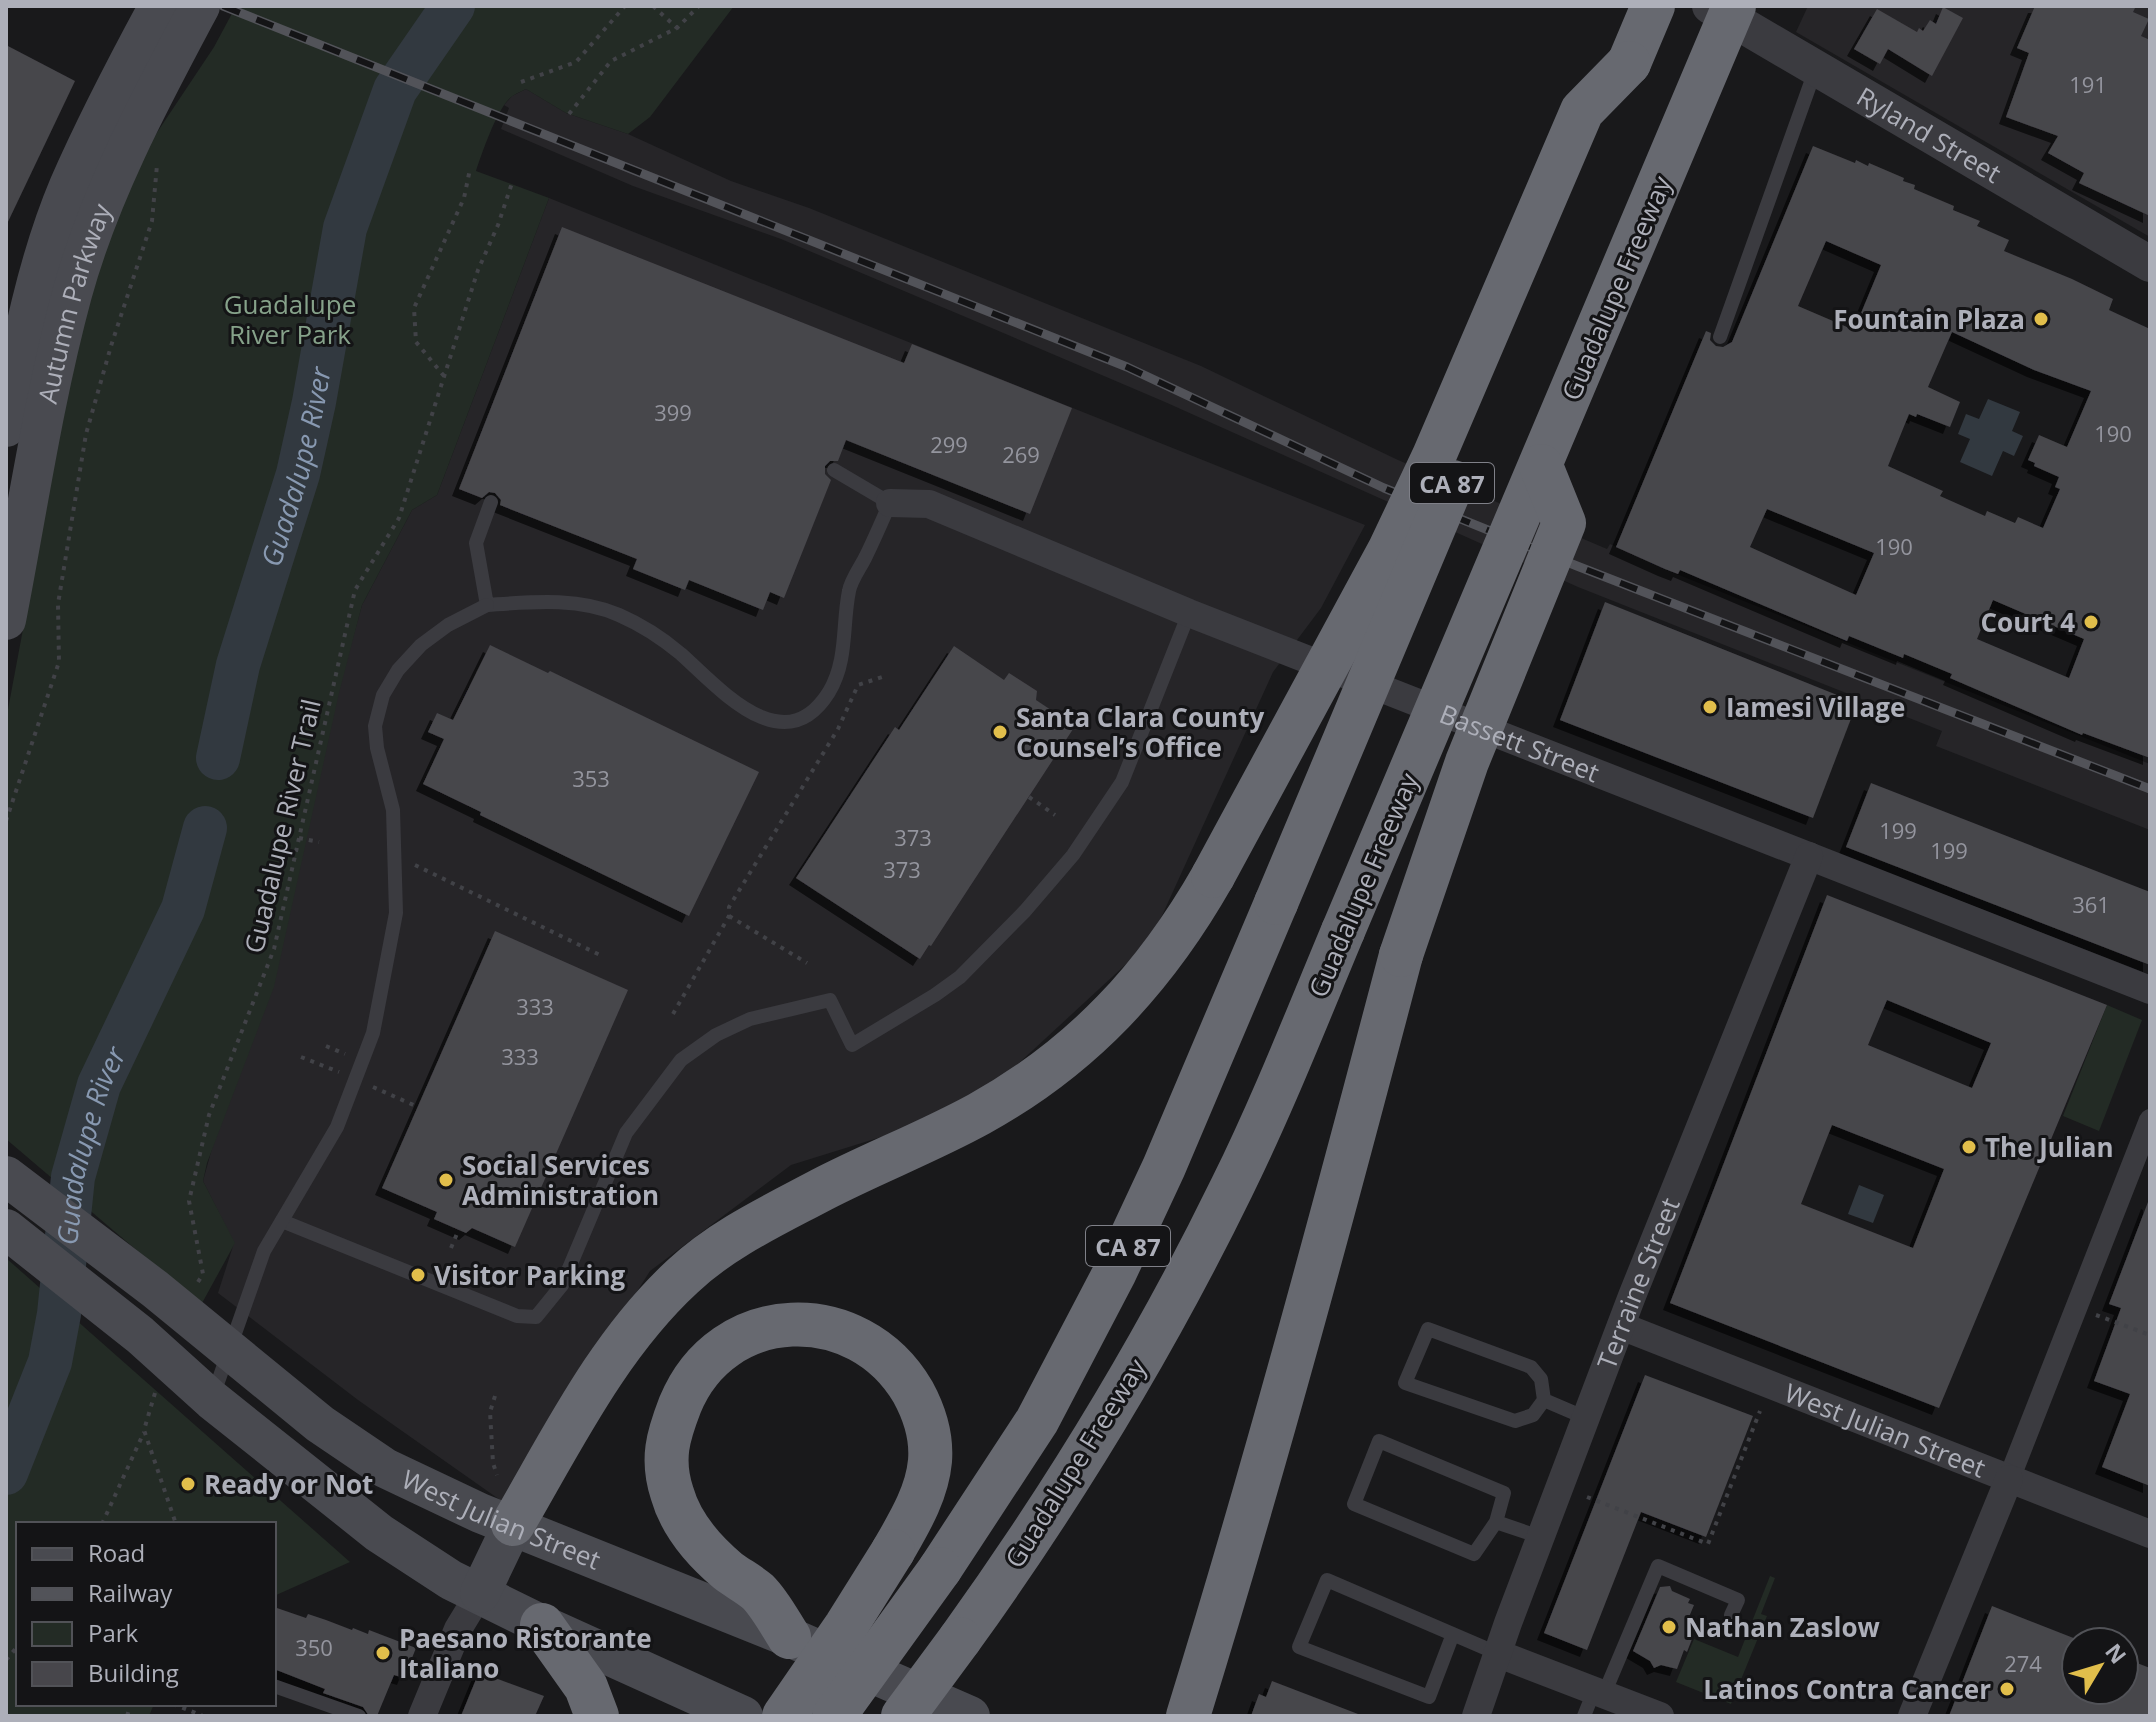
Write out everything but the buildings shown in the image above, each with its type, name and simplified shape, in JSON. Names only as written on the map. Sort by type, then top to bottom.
[{"type":"highway","name":"Guadalupe Freeway","points":[[834,1716],[940,1569],[1037,1421],[1115,1272],[1164,1167],[1653,6]]},
{"type":"highway","name":"Guadalupe Freeway","points":[[903,1716],[995,1590],[1109,1414],[1232,1187],[1274,1095],[1734,6]]},
{"type":"highway","points":[[513,1524],[605,1367],[638,1322],[684,1274],[721,1246],[767,1219],[876,1161],[978,1115],[1037,1078],[1103,1024],[1149,975],[1185,925],[1213,876],[1390,549],[1434,456],[1582,111],[1629,63]]},
{"type":"highway","points":[[1188,1716],[1252,1502],[1401,955],[1467,762],[1564,523],[1541,466]]},
{"type":"highway","points":[[784,1716],[893,1551],[917,1507],[930,1462],[930,1435],[922,1410],[908,1384],[887,1357],[827,1325],[796,1323],[762,1328],[728,1344],[691,1385],[667,1438],[667,1469],[672,1493],[691,1533],[707,1552],[759,1593],[789,1637]]},
{"type":"highway","points":[[542,1625],[586,1687],[597,1716]]},
{"type":"main road","name":"Autumn Parkway","points":[[6,620],[25,406],[21,347],[50,242],[69,188],[113,92],[159,6]]},
{"type":"main road","name":"Autumn Parkway","points":[[25,406],[73,292],[103,205],[143,113],[200,6]]},
{"type":"main road","name":"West Julian Street","points":[[6,1176],[155,1289],[320,1424],[385,1468],[480,1513],[789,1637],[970,1716]]},
{"type":"main road","points":[[6,1229],[140,1335],[212,1400],[379,1533],[451,1580],[743,1716]]},
{"type":"main road","points":[[480,1593],[513,1524]]},
{"type":"street","name":"Ryland Street","points":[[1710,6],[2150,264]]},
{"type":"street","name":"Bassett Street","points":[[890,503],[929,504],[1189,613],[2150,990]]},
{"type":"street","name":"Terraine Street","points":[[1476,1716],[1621,1326],[1809,856]]},
{"type":"street","points":[[1912,1716],[2150,1120]]},
{"type":"street","name":"West Julian Street","points":[[1621,1326],[2150,1534]]},
{"type":"street","points":[[422,1716],[458,1629],[480,1593]]},
{"type":"street","points":[[1499,1654],[1594,1700],[1660,1716]]},
{"type":"lane","points":[[1720,337],[1816,68]]},
{"type":"lane","points":[[212,1400],[264,1251],[337,1127],[373,1033],[396,913],[393,810],[377,748],[375,726],[383,695],[398,670],[421,645],[448,625],[487,605],[581,604],[617,614],[653,632],[740,707],[768,720],[785,723],[801,719],[830,691],[844,652],[849,588],[890,503],[834,470]]},
{"type":"lane","points":[[487,605],[476,543],[491,502]]},
{"type":"lane","points":[[282,1221],[517,1316],[536,1317],[562,1285],[626,1133],[681,1060],[716,1035],[750,1019],[830,1000],[852,1045],[960,977],[1025,911],[1073,855],[1122,782],[1189,613]]},
{"type":"lane","points":[[1428,1329],[1531,1367],[1541,1379],[1544,1400],[1533,1415],[1515,1421],[1405,1383],[1428,1329]]},
{"type":"lane","points":[[1544,1400],[1586,1418]]},
{"type":"lane","points":[[1379,1441],[1504,1493],[1496,1522],[1474,1554],[1354,1504],[1379,1441]]},
{"type":"lane","points":[[1496,1522],[1540,1537]]},
{"type":"lane","points":[[1594,1700],[1658,1566],[1738,1600],[1731,1615]]},
{"type":"lane","points":[[1453,1634],[1429,1697],[1299,1647],[1327,1580],[1453,1634],[1499,1654]]},
{"type":"lane","points":[[276,1687],[359,1716]]},
{"type":"path","points":[[521,82],[576,62],[625,6]]},
{"type":"path","points":[[653,6],[677,28]]},
{"type":"path","points":[[569,114],[611,61],[677,28],[699,6]]},
{"type":"path","points":[[6,821],[59,662],[58,604],[86,434],[152,221],[157,160]]},
{"type":"path","points":[[445,377],[416,342],[414,308],[464,198],[470,169]]},
{"type":"path","name":"Guadalupe River Trail","points":[[195,1287],[203,1274],[189,1201],[209,1115],[274,949],[355,590],[399,518],[478,270],[512,183]]},
{"type":"path","points":[[673,1014],[729,916],[729,907],[838,729],[858,685],[882,677]]},
{"type":"path","points":[[1029,797],[1055,815]]},
{"type":"path","points":[[299,838],[319,842]]},
{"type":"path","points":[[409,862],[600,955]]},
{"type":"path","points":[[729,916],[807,963]]},
{"type":"path","points":[[326,1046],[351,1057]]},
{"type":"path","points":[[301,1057],[341,1073]]},
{"type":"path","points":[[373,1087],[418,1107]]},
{"type":"path","points":[[451,1248],[459,1229]]},
{"type":"path","points":[[2076,1307],[2150,1335]]},
{"type":"path","points":[[103,1522],[144,1430],[159,1381]]},
{"type":"path","points":[[495,1396],[490,1412],[493,1463],[497,1475]]},
{"type":"path","points":[[1587,1497],[1708,1544],[1760,1411]]},
{"type":"path","points":[[144,1430],[175,1522]]},
{"type":"path","points":[[178,1706],[203,1716]]},
{"type":"shaded area","points":[[1808,6],[2150,6],[2150,237],[1796,32]]},
{"type":"shaded area","points":[[526,89],[566,113],[628,134],[731,181],[809,208],[1201,366],[1398,460],[1607,549],[1610,544],[1664,569],[2150,764],[2150,830],[1936,746],[1942,731],[1578,587],[994,329],[781,239],[633,186],[501,129],[509,108],[504,105],[512,96]]},
{"type":"shaded area","points":[[549,198],[1365,525],[1321,608],[1273,672],[1150,942],[968,1110],[791,1165],[650,1271],[503,1502],[358,1400],[218,1293],[234,1243],[203,1181],[362,605],[412,510],[437,495]]},
{"type":"shaded area","points":[[1988,399],[2020,412],[2012,431],[2023,436],[2014,456],[2003,451],[1992,476],[1960,462],[1970,439],[1958,434],[1966,414],[1979,419]]},
{"type":"shaded area","points":[[1859,1185],[1884,1195],[1873,1223],[1848,1214]]},
{"type":"green space","name":"Guadalupe River Park","points":[[236,6],[734,6],[650,117],[628,134],[566,113],[526,89],[509,99],[490,133],[476,171],[549,198],[437,495],[412,510],[362,605],[339,693],[274,987],[207,1163],[203,1181],[235,1243],[201,1305],[6,1139],[6,720],[74,357],[101,255],[146,149],[214,47]]},
{"type":"green space","points":[[2107,1005],[2142,1020],[2099,1131],[2063,1116]]},
{"type":"green space","points":[[6,1258],[350,1562],[276,1595],[276,1522],[16,1522],[16,1706],[153,1706],[149,1716],[6,1716]]},
{"type":"green space","points":[[1770,1576],[1775,1578],[1761,1614],[1767,1616],[1731,1704],[1676,1682],[1694,1639],[1738,1657]]},
{"type":"waterway","name":"Guadalupe River","points":[[218,758],[238,665],[298,474],[345,228],[395,90],[453,6]]},
{"type":"waterway","name":"Guadalupe River","points":[[6,1473],[50,1362],[59,1314],[73,1177],[99,1085],[183,909],[205,828]]},
{"type":"railway","points":[[223,6],[1127,367],[1384,488],[2150,789]]},
{"type":"place","name":"Fountain Plaza","points":[[2041,319]]},
{"type":"place","name":"Court 4","points":[[2091,622]]},
{"type":"place","name":"Iamesi Village","points":[[1710,707]]},
{"type":"place","name":"Santa Clara County Counsel’s Office","points":[[1000,732]]},
{"type":"place","name":"The Julian","points":[[1969,1147]]},
{"type":"place","name":"Social Services Administration","points":[[446,1180]]},
{"type":"place","name":"Visitor Parking","points":[[418,1275]]},
{"type":"place","name":"Ready or Not","points":[[188,1484]]},
{"type":"place","name":"Nathan Zaslow","points":[[1669,1627]]},
{"type":"place","name":"Paesano Ristorante Italiano","points":[[383,1653]]},
{"type":"place","name":"Latinos Contra Cancer","points":[[2007,1689]]}]
